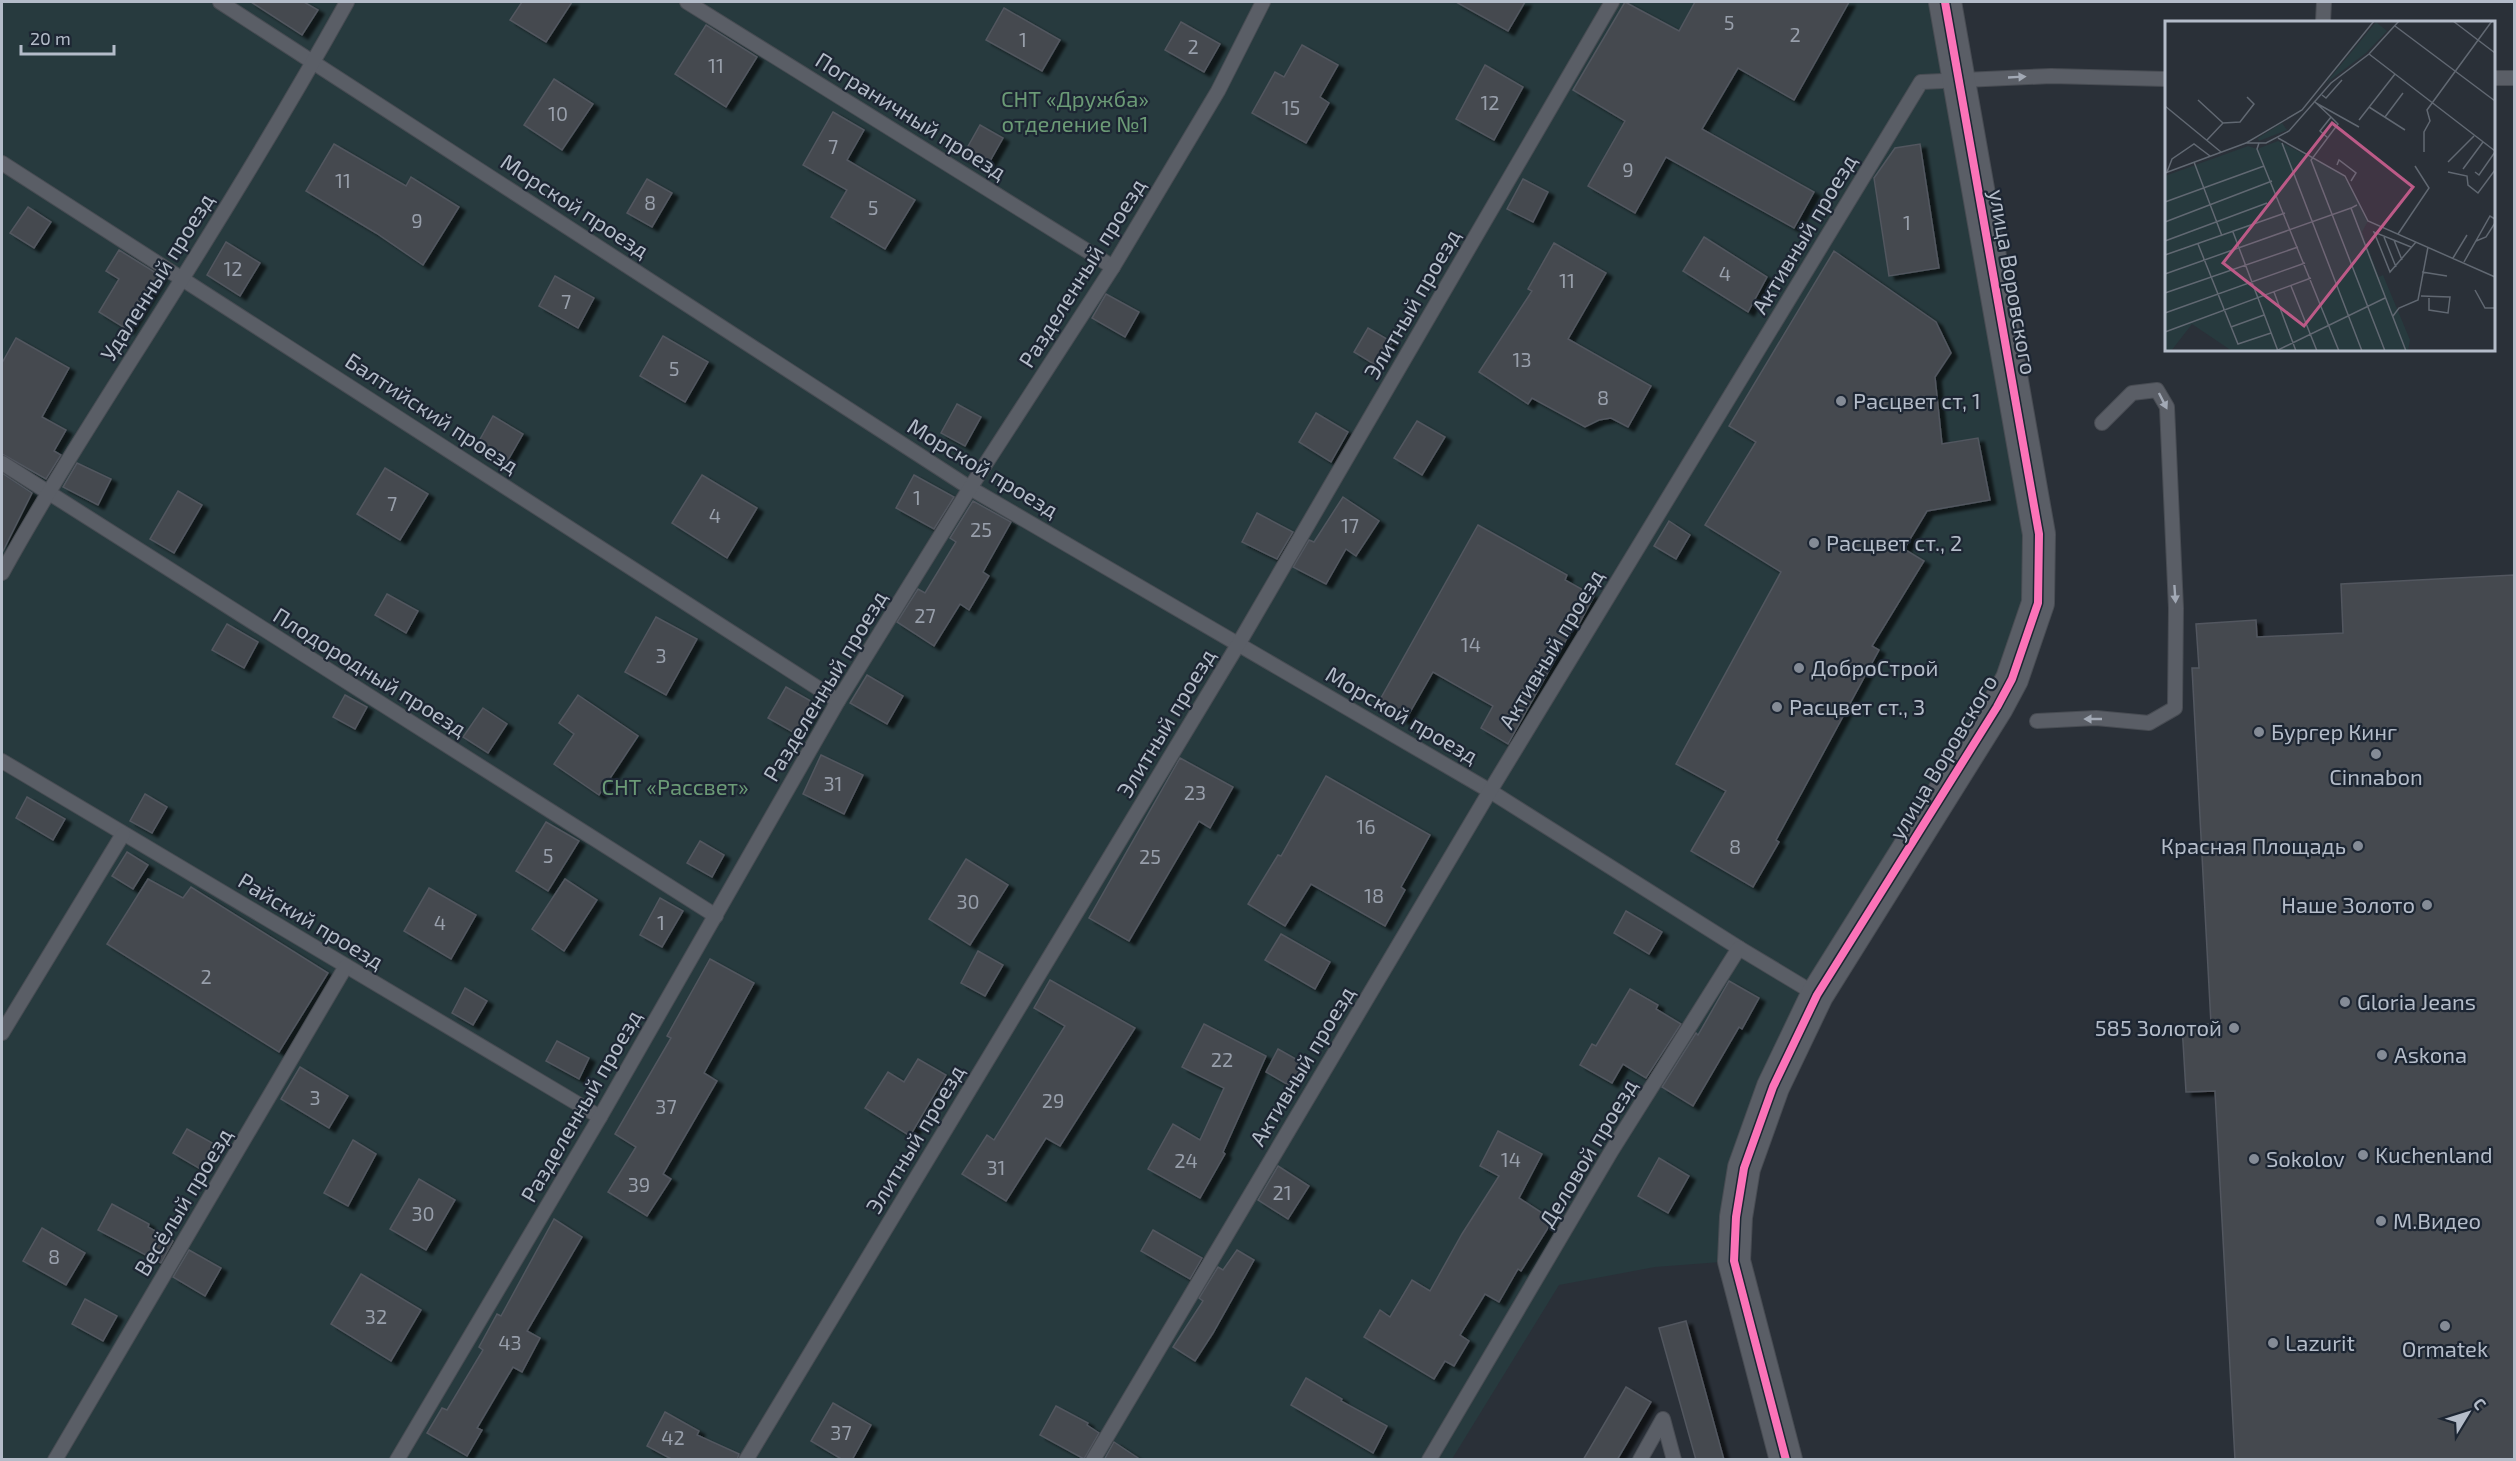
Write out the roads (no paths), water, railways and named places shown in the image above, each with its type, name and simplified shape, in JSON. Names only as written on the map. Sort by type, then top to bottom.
[{"type":"street","name":"улица Воровского","points":[[1786,1460],[1734,1261],[1736,1218],[1744,1168],[1773,1087],[1817,995],[1997,707],[2012,680],[2038,603],[2039,534],[1945,2]]},
{"type":"lane","name":"Морской проезд","points":[[220,2],[970,488],[1490,791],[1739,948]]},
{"type":"lane","name":"Удаленный проезд","points":[[2,573],[47,492],[183,278],[347,2]]},
{"type":"lane","name":"Пограничный проезд","points":[[687,2],[1113,267]]},
{"type":"lane","name":"Разделенный проезд","points":[[397,1460],[600,1117],[838,701],[970,488],[1113,267],[1218,91],[1263,2]]},
{"type":"lane","name":"Элитный проезд","points":[[746,1460],[1239,643],[1612,2]]},
{"type":"lane","points":[[2323,21],[2324,2]]},
{"type":"lane","points":[[1959,80],[2051,76],[2165,79]]},
{"type":"lane","points":[[2495,78],[2514,78]]},
{"type":"lane","name":"Активный проезд","points":[[1093,1460],[1490,791],[1921,82],[1959,80]]},
{"type":"lane","name":"Балтийский проезд","points":[[2,163],[838,701]]},
{"type":"lane","points":[[2037,721],[2096,718],[2149,723],[2175,708],[2176,608],[2167,407],[2157,390],[2132,393],[2102,423]]},
{"type":"lane","name":"Плодородный проезд","points":[[2,463],[716,916]]},
{"type":"lane","name":"Райский проезд","points":[[2,761],[600,1117]]},
{"type":"lane","points":[[2,1033],[123,834]]},
{"type":"lane","points":[[1739,948],[1817,995]]},
{"type":"lane","name":"Деловой проезд","points":[[1429,1460],[1612,1150],[1739,948]]},
{"type":"lane","name":"Весёлый проезд","points":[[56,1460],[346,966]]},
{"type":"lane","points":[[1640,1460],[1663,1419],[1674,1460]]},
{"type":"place","name":"Расцвет ст, 1","points":[[1841,401]]},
{"type":"place","name":"Расцвет ст., 2","points":[[1814,543]]},
{"type":"place","name":"ДоброСтрой","points":[[1799,668]]},
{"type":"place","name":"Расцвет ст., 3","points":[[1777,707]]},
{"type":"place","name":"Бургер Кинг","points":[[2259,732]]},
{"type":"place","name":"Cinnabon","points":[[2376,754]]},
{"type":"place","name":"Красная Площадь","points":[[2358,846]]},
{"type":"place","name":"Наше Золото","points":[[2427,905]]},
{"type":"place","name":"Gloria Jeans","points":[[2345,1002]]},
{"type":"place","name":"585 Золотой","points":[[2234,1028]]},
{"type":"place","name":"Askona","points":[[2382,1055]]},
{"type":"place","name":"Kuchenland","points":[[2363,1155]]},
{"type":"place","name":"Sokolov","points":[[2254,1159]]},
{"type":"place","name":"М.Видео","points":[[2381,1221]]},
{"type":"place","name":"Ormatek","points":[[2445,1326]]},
{"type":"place","name":"Lazurit","points":[[2273,1343]]},
{"type":"park label","name":"СНТ «Дружба» отделение №1","points":[[1075,112]]},
{"type":"park label","name":"СНТ «Рассвет»","points":[[675,787]]}]
